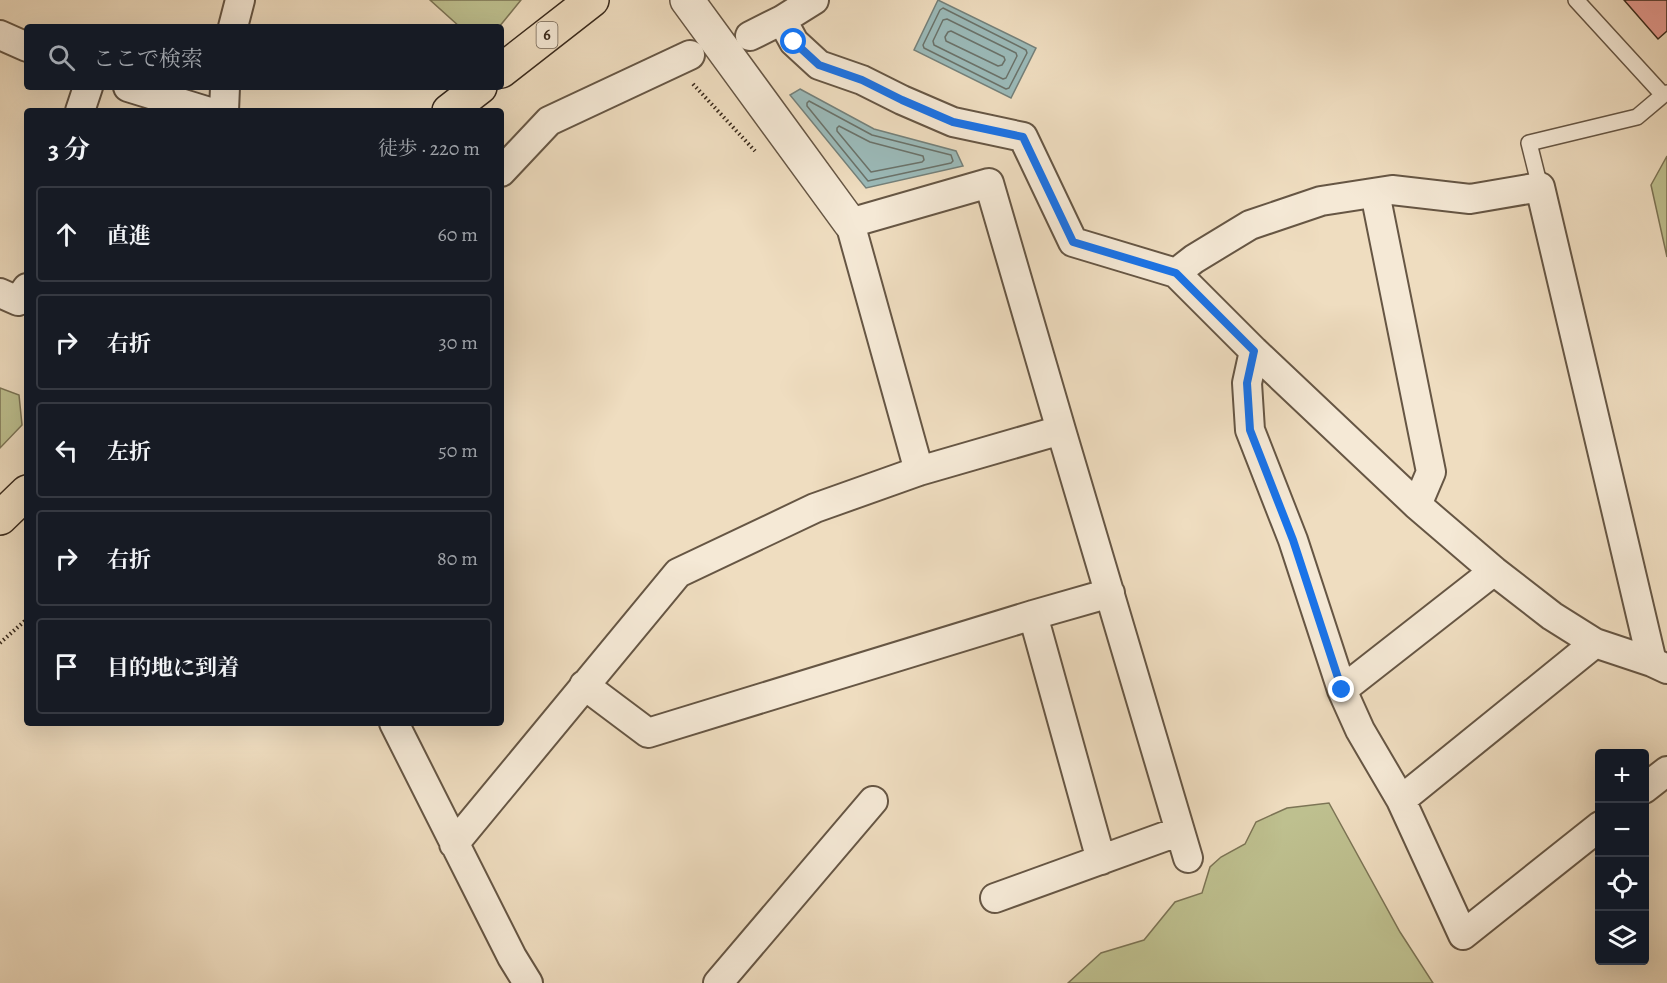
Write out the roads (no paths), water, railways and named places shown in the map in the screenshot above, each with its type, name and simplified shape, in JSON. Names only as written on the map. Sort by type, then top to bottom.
[{"type":"main road","name":"6","points":[[504,69],[592,0]]},
{"type":"main road","points":[[453,108],[476,90]]},
{"type":"main road","points":[[0,518],[24,495]]},
{"type":"street","points":[[234,24],[240,0]]},
{"type":"street","points":[[687,0],[850,223],[919,471]]},
{"type":"street","points":[[750,36],[814,0]]},
{"type":"street","points":[[782,20],[794,42],[819,65],[862,80],[953,122],[1023,137],[1073,242],[1176,273],[1254,351],[1417,505],[1494,571],[1552,616],[1595,643],[1659,666]]},
{"type":"street","points":[[0,35],[24,46]]},
{"type":"street","points":[[504,169],[549,121],[682,59]]},
{"type":"street","points":[[81,108],[87,90]]},
{"type":"street","points":[[138,90],[196,108]]},
{"type":"street","points":[[224,108],[225,90]]},
{"type":"street","points":[[850,223],[989,183],[1188,858]]},
{"type":"street","points":[[1176,273],[1194,259],[1250,225],[1321,201],[1392,190],[1470,199],[1540,187],[1659,666]]},
{"type":"street","points":[[1375,193],[1431,472],[1417,505]]},
{"type":"street","points":[[0,293],[18,301],[24,292]]},
{"type":"street","points":[[1254,351],[1247,383],[1250,430],[1293,540],[1342,690],[1360,730],[1401,800],[1463,935],[1595,828]]},
{"type":"street","points":[[454,844],[678,573],[815,508],[919,471],[1061,430]]},
{"type":"street","points":[[1342,690],[1494,571]]},
{"type":"street","points":[[584,685],[648,734],[1110,593]]},
{"type":"street","points":[[1033,615],[1101,860]]},
{"type":"street","points":[[1401,800],[1595,643]]},
{"type":"street","points":[[395,726],[512,957],[528,983]]},
{"type":"street","points":[[1649,785],[1667,771]]},
{"type":"street","points":[[718,983],[873,801]]},
{"type":"street","points":[[995,898],[1180,831]]},
{"type":"lane","points":[[1540,187],[1529,143],[1637,117],[1665,94],[1576,0]]},
{"type":"water","points":[[938,0],[1036,48],[1011,98],[914,50]]},
{"type":"water","points":[[800,89],[874,129],[956,151],[963,166],[866,188],[790,95]]}]
